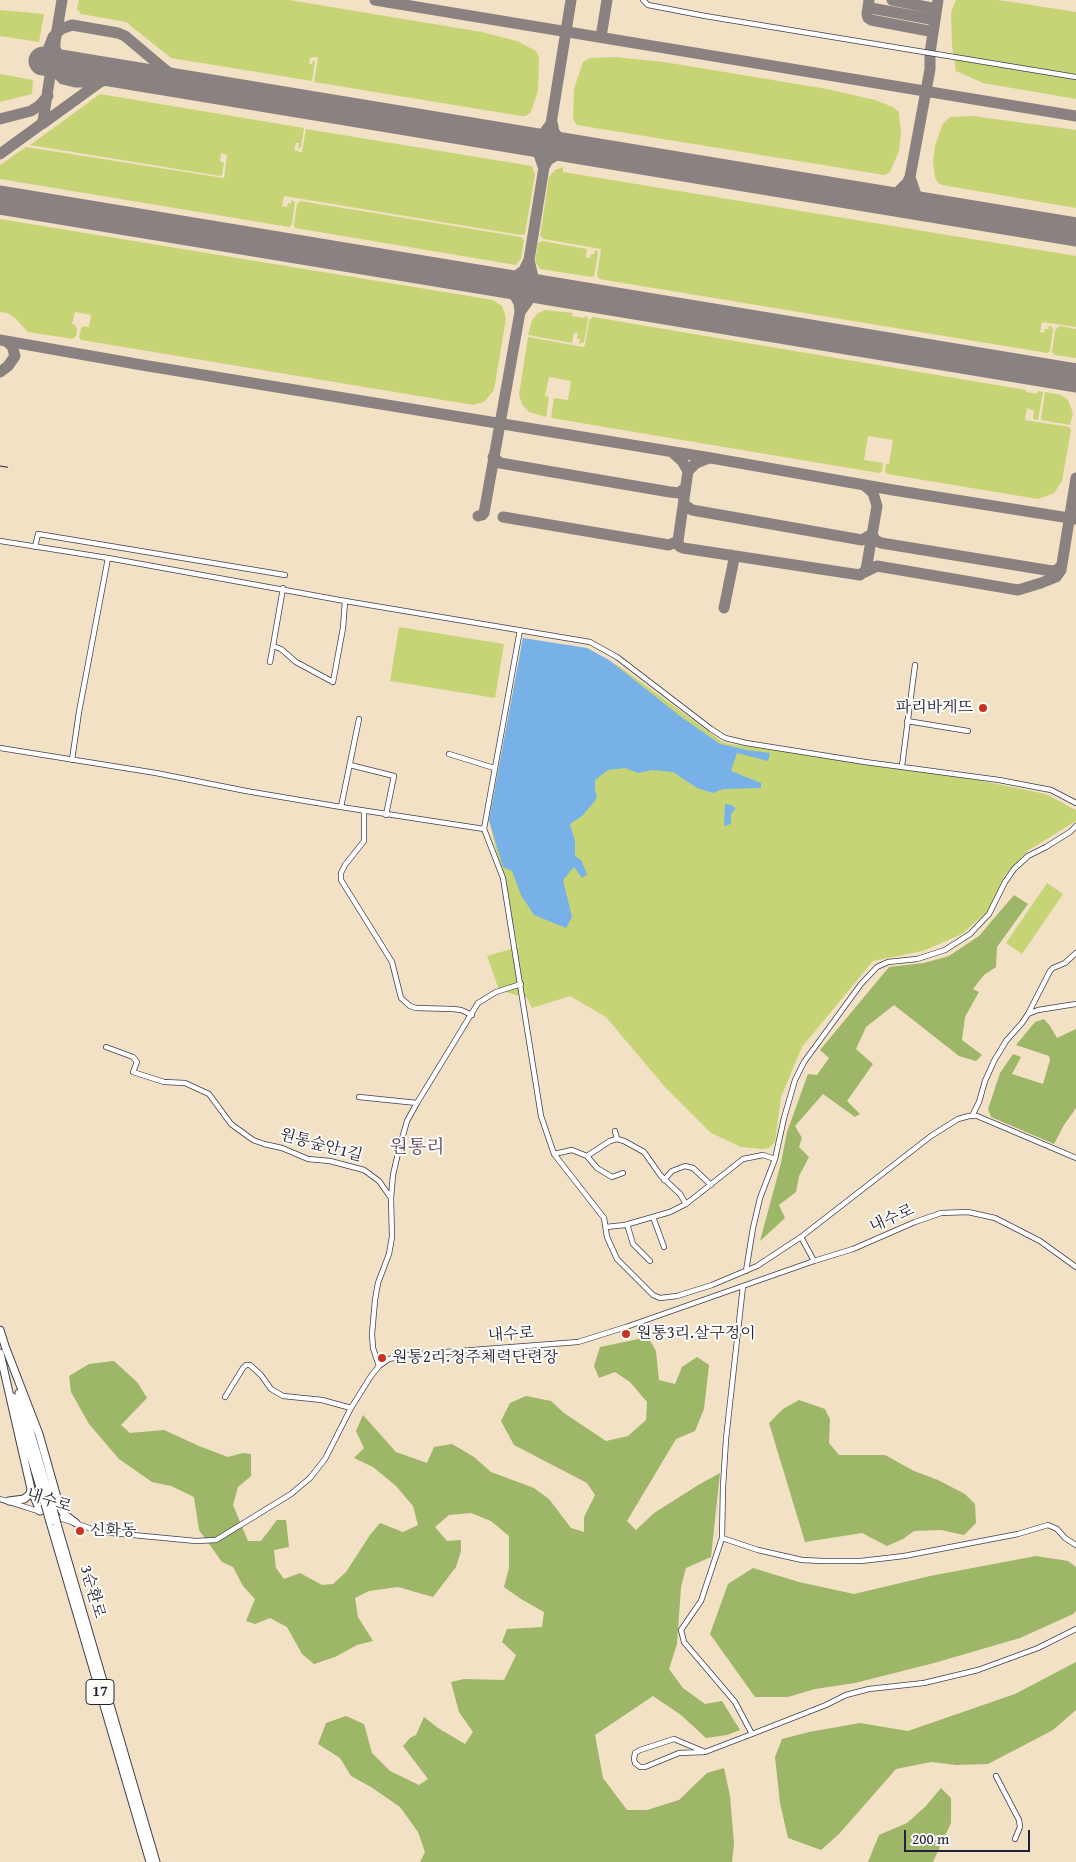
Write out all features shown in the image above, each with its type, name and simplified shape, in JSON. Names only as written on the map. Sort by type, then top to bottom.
[{"type":"highway","name":"3순환로","points":[[0,1330],[2,1350],[43,1506],[54,1521],[156,1862]]},
{"type":"highway","points":[[2,1350],[30,1489],[30,1494],[24,1499],[9,1501]]},
{"type":"highway","points":[[2,1350],[39,1434],[60,1508],[64,1514],[76,1523]]},
{"type":"highway","points":[[30,1489],[48,1511],[60,1508]]},
{"type":"highway","points":[[54,1521],[60,1508]]},
{"type":"highway","name":"3순환로","points":[[54,1521],[150,1862]]},
{"type":"street","points":[[643,0],[648,5],[705,16],[1076,77]]},
{"type":"street","points":[[35,547],[38,534],[285,575]]},
{"type":"street","points":[[0,541],[590,642],[617,657],[711,729],[726,738],[746,743],[1000,780],[1051,790],[1076,803]]},
{"type":"street","points":[[72,760],[79,712],[108,558]]},
{"type":"street","points":[[270,662],[283,588]]},
{"type":"street","points":[[273,646],[281,649],[296,662],[333,682],[343,628],[345,601]]},
{"type":"street","points":[[520,630],[484,829],[503,878],[541,1116],[554,1154],[597,1206],[604,1218],[607,1237],[617,1259],[653,1295],[660,1298],[677,1296],[712,1285],[756,1266],[801,1236],[931,1136],[958,1118],[972,1116],[996,1124],[1076,1158]]},
{"type":"street","points":[[902,766],[915,665]]},
{"type":"street","points":[[341,808],[359,719]]},
{"type":"street","points":[[907,721],[968,731]]},
{"type":"street","points":[[0,748],[156,773],[341,808],[484,829]]},
{"type":"street","points":[[449,754],[494,768]]},
{"type":"street","points":[[350,765],[394,776],[386,815]]},
{"type":"street","points":[[364,811],[364,841],[345,866],[341,873],[341,880],[392,962],[401,998],[410,1006],[416,1008],[453,1009],[472,1015]]},
{"type":"street","points":[[746,1271],[760,1198],[775,1159],[795,1080],[804,1062],[861,984],[877,967],[888,962],[929,956],[945,950],[970,934],[980,926],[989,914],[1005,882],[1014,869],[1028,856],[1070,832],[1076,826]]},
{"type":"street","points":[[972,1116],[994,1062],[1006,1041],[1028,1014],[1050,971],[1065,963],[1076,953]]},
{"type":"street","points":[[379,1366],[373,1348],[372,1329],[378,1283],[392,1243],[391,1198],[393,1175],[408,1121],[417,1102],[478,1003],[487,996],[521,984]]},
{"type":"street","points":[[1028,1014],[1045,1008],[1076,1004]]},
{"type":"street","name":"원통숲안1길","points":[[106,1047],[133,1057],[137,1062],[133,1072],[164,1082],[185,1083],[206,1092],[212,1097],[231,1124],[253,1140],[282,1148],[308,1159],[330,1161],[364,1170],[373,1176],[391,1198]]},
{"type":"street","points":[[359,1097],[417,1102]]},
{"type":"street","points":[[615,1131],[617,1139]]},
{"type":"street","points":[[587,1156],[603,1143],[617,1139],[624,1140],[644,1152],[664,1180],[675,1189],[686,1204]]},
{"type":"street","points":[[554,1154],[572,1150],[587,1156],[597,1168],[612,1176],[623,1173]]},
{"type":"street","points":[[606,1227],[627,1224],[670,1212],[686,1204],[743,1159],[763,1155],[775,1159]]},
{"type":"street","points":[[664,1180],[672,1171],[685,1166],[693,1168],[711,1185]]},
{"type":"street","name":"내수로","points":[[0,1499],[43,1506],[54,1521],[76,1523],[101,1532],[206,1541],[220,1539],[291,1494],[303,1484],[325,1459],[351,1408],[379,1366],[394,1357],[407,1354],[578,1342],[852,1249],[932,1215],[959,1211],[983,1214],[1006,1223],[1040,1241],[1076,1267]]},
{"type":"street","points":[[653,1217],[664,1248]]},
{"type":"street","points":[[627,1224],[633,1244],[650,1262]]},
{"type":"street","points":[[801,1236],[814,1261]]},
{"type":"street","points":[[743,1286],[726,1439],[722,1538],[701,1600],[683,1624],[681,1636],[735,1702],[752,1734]]},
{"type":"street","points":[[225,1397],[243,1368],[250,1364],[261,1374],[276,1393],[291,1397],[322,1400],[351,1408]]},
{"type":"street","points":[[722,1538],[758,1550],[802,1560],[823,1561],[861,1561],[904,1556],[1018,1534],[1048,1525],[1057,1528],[1065,1538],[1076,1544]]},
{"type":"street","points":[[705,1752],[674,1739],[640,1750],[635,1754],[634,1759],[640,1767],[644,1767],[679,1753],[705,1752],[826,1705],[846,1695],[924,1683],[978,1670],[1038,1648],[1076,1629]]},
{"type":"street","points":[[996,1776],[1019,1820],[1020,1827],[1015,1839]]},
{"type":"green space","points":[[79,0],[289,0],[482,32],[517,41],[536,51],[539,57],[538,91],[531,112],[526,116],[521,116],[314,82],[318,58],[316,57],[310,58],[309,64],[312,64],[313,60],[315,62],[312,81],[171,58],[126,22],[81,14],[77,9]]},
{"type":"green space","points":[[956,0],[999,0],[1076,12],[1076,99],[983,83],[956,71],[952,47],[951,12]]},
{"type":"green space","points":[[0,10],[44,14],[39,42],[0,36]]},
{"type":"green space","points":[[615,57],[664,62],[827,89],[875,100],[893,107],[899,112],[901,135],[899,151],[890,172],[884,175],[577,125],[573,119],[574,89],[583,62],[590,58]]},
{"type":"green space","points":[[0,74],[33,80],[32,94],[0,102]]},
{"type":"green space","points":[[100,94],[304,128],[301,147],[298,149],[299,143],[296,143],[294,150],[300,152],[302,152],[306,129],[532,166],[535,174],[525,234],[521,235],[284,196],[282,206],[287,207],[288,203],[291,204],[291,200],[295,202],[292,224],[289,227],[0,179],[0,165],[26,147],[224,178],[227,155],[221,153],[220,161],[224,163],[222,175],[220,176],[30,145]]},
{"type":"green space","points":[[973,116],[1076,130],[1076,208],[938,183],[935,177],[933,162],[935,146],[942,125],[950,117]]},
{"type":"green space","points":[[563,167],[563,172],[1076,256],[1076,327],[1042,322],[1040,332],[1044,333],[1045,329],[1048,329],[1049,326],[1053,329],[1050,351],[1047,353],[599,279],[597,275],[601,249],[544,239],[540,236],[549,177],[555,170]]},
{"type":"green space","points":[[300,201],[521,237],[524,240],[521,259],[516,265],[295,228],[297,204]]},
{"type":"green space","points":[[0,219],[493,300],[502,306],[506,318],[494,390],[484,402],[473,405],[81,340],[79,337],[81,329],[83,326],[89,327],[91,315],[75,312],[72,324],[77,329],[76,336],[73,339],[28,332],[15,318],[7,313],[0,312]]},
{"type":"green space","points":[[542,241],[587,249],[586,257],[590,258],[595,250],[597,251],[594,276],[540,269],[535,261],[538,243]]},
{"type":"green space","points":[[545,310],[573,313],[572,316],[584,318],[586,316],[588,319],[584,342],[579,344],[580,339],[577,339],[578,333],[574,333],[572,343],[528,335],[532,320],[538,313]]},
{"type":"green space","points":[[593,317],[1026,390],[1026,392],[1037,394],[1038,391],[1043,392],[1038,420],[1033,419],[1034,411],[1027,408],[1025,420],[1069,427],[1071,430],[1062,481],[1054,493],[1038,499],[887,474],[885,471],[886,464],[889,464],[893,440],[868,436],[864,460],[883,463],[882,471],[879,473],[551,418],[554,398],[568,400],[571,381],[549,377],[545,396],[549,397],[546,417],[529,412],[522,404],[519,395],[528,337],[583,347],[585,345],[589,320]]},
{"type":"green space","points":[[1060,326],[1076,329],[1076,358],[1055,355],[1052,352],[1055,330]]},
{"type":"green space","points":[[1045,392],[1061,395],[1068,400],[1073,413],[1070,425],[1041,420]]},
{"type":"green space","points":[[399,627],[504,644],[495,698],[390,681]]},
{"type":"green space","points":[[523,638],[595,654],[619,666],[724,743],[962,777],[1046,794],[1076,810],[1076,821],[1029,850],[1005,875],[988,911],[962,934],[923,951],[873,961],[802,1047],[781,1097],[775,1142],[769,1148],[763,1149],[741,1147],[711,1133],[664,1086],[606,1017],[570,996],[532,1008],[527,998],[499,990],[487,956],[518,947],[489,820]]},
{"type":"green space","points":[[1047,883],[1063,894],[1022,954],[1006,943]]},
{"type":"green space","points":[[1014,895],[1028,904],[997,947],[996,967],[984,975],[973,989],[979,992],[965,1017],[962,1040],[982,1055],[976,1061],[959,1056],[894,1005],[866,1027],[856,1049],[873,1064],[847,1101],[860,1114],[855,1117],[823,1094],[795,1126],[802,1138],[799,1147],[809,1157],[799,1176],[796,1192],[779,1205],[785,1218],[760,1241],[781,1163],[787,1132],[808,1074],[817,1075],[829,1058],[820,1050],[889,967],[924,963],[949,956],[979,936]]},
{"type":"green space","points":[[1044,1019],[1057,1038],[1076,1029],[1076,1108],[1054,1144],[991,1117],[988,1109],[1000,1073],[1013,1054],[1021,1057],[1012,1074],[1043,1084],[1050,1060],[1049,1056],[1016,1045],[1035,1022]]},
{"type":"green space","points":[[648,1337],[656,1351],[659,1380],[675,1384],[682,1367],[697,1357],[709,1365],[704,1409],[695,1431],[676,1439],[627,1521],[636,1530],[654,1513],[720,1473],[711,1557],[686,1568],[681,1587],[677,1644],[669,1669],[683,1688],[705,1704],[722,1701],[740,1730],[727,1735],[706,1738],[681,1715],[653,1696],[595,1735],[603,1778],[627,1810],[647,1810],[679,1800],[707,1773],[724,1768],[730,1796],[734,1843],[732,1862],[420,1862],[425,1852],[418,1832],[400,1807],[351,1776],[340,1758],[318,1744],[326,1723],[346,1716],[364,1724],[372,1753],[390,1771],[419,1785],[428,1779],[403,1746],[410,1738],[416,1735],[424,1717],[465,1744],[473,1732],[459,1712],[451,1682],[464,1679],[504,1680],[516,1655],[502,1642],[507,1629],[542,1627],[544,1612],[504,1587],[509,1568],[509,1536],[491,1521],[471,1513],[449,1515],[435,1527],[447,1541],[461,1540],[461,1551],[456,1567],[433,1597],[398,1587],[369,1591],[355,1598],[358,1617],[373,1641],[357,1645],[335,1657],[314,1664],[302,1654],[287,1627],[270,1618],[255,1624],[246,1621],[255,1599],[243,1586],[233,1567],[222,1562],[199,1530],[194,1497],[171,1486],[152,1482],[119,1459],[89,1424],[71,1392],[69,1376],[89,1364],[114,1361],[137,1382],[147,1398],[121,1425],[130,1433],[164,1430],[228,1457],[243,1453],[251,1454],[251,1476],[238,1487],[233,1505],[248,1541],[261,1541],[277,1520],[286,1520],[289,1547],[274,1550],[276,1568],[284,1579],[300,1573],[322,1585],[333,1584],[346,1572],[380,1523],[403,1532],[418,1525],[413,1506],[396,1486],[373,1467],[354,1458],[364,1448],[356,1431],[363,1415],[396,1452],[427,1463],[434,1447],[452,1444],[474,1457],[491,1472],[534,1488],[549,1499],[571,1528],[584,1532],[584,1517],[595,1495],[587,1483],[514,1445],[501,1421],[510,1403],[526,1396],[551,1401],[564,1413],[606,1441],[628,1436],[646,1420],[647,1402],[630,1382],[615,1372],[599,1378],[594,1366],[600,1347]]},
{"type":"green space","points":[[799,1400],[825,1409],[830,1419],[829,1443],[839,1455],[885,1455],[914,1471],[938,1480],[965,1494],[975,1504],[976,1523],[964,1535],[941,1530],[914,1531],[903,1539],[887,1546],[862,1533],[805,1542],[769,1423],[783,1409]]},
{"type":"green space","points":[[1036,1556],[1068,1561],[1076,1567],[1076,1611],[1073,1614],[1020,1638],[855,1683],[815,1689],[788,1697],[755,1697],[710,1634],[728,1584],[753,1568],[799,1582],[854,1594],[930,1576]]},
{"type":"green space","points":[[1076,1662],[1076,1710],[1053,1730],[988,1764],[956,1765],[931,1762],[896,1769],[839,1834],[821,1850],[788,1838],[780,1803],[775,1757],[782,1739],[860,1723],[908,1731],[1015,1694]]},
{"type":"green space","points":[[941,1788],[951,1798],[951,1823],[933,1862],[868,1862],[879,1835],[907,1823],[925,1807]]},
{"type":"water","points":[[523,638],[587,648],[609,660],[680,716],[720,744],[770,753],[768,761],[737,753],[731,771],[761,783],[761,788],[723,789],[713,793],[697,788],[673,772],[652,770],[638,773],[625,768],[608,770],[595,780],[597,797],[595,801],[582,816],[570,824],[575,841],[575,856],[581,860],[587,874],[582,878],[574,867],[563,880],[572,917],[566,928],[534,915],[521,895],[512,871],[503,867],[489,820]]},
{"type":"water","points":[[725,804],[736,808],[731,814],[731,824],[724,826]]},
{"type":"taxiway","points":[[62,0],[55,49],[60,58],[72,66]]},
{"type":"taxiway","points":[[375,0],[1076,116]]},
{"type":"taxiway","points":[[494,281],[507,281],[514,278],[524,270],[529,260],[571,0]]},
{"type":"taxiway","points":[[601,37],[607,0]]},
{"type":"taxiway","points":[[869,0],[867,14],[871,20],[929,31]]},
{"type":"taxiway","points":[[892,0],[932,8]]},
{"type":"taxiway","points":[[875,199],[886,198],[899,191],[910,177],[930,69],[930,53],[938,0]]},
{"type":"taxiway","points":[[869,5],[871,8],[930,19]]},
{"type":"taxiway","points":[[110,72],[101,73],[83,82],[63,79],[54,70],[49,60],[49,47],[53,37],[61,29],[72,25],[118,33],[125,36],[182,84]]},
{"type":"taxiway","points":[[0,154],[43,121],[52,63]]},
{"type":"taxiway","points":[[42,124],[100,82],[122,74]]},
{"type":"taxiway","points":[[0,119],[31,111],[48,96]]},
{"type":"taxiway","points":[[552,122],[554,132],[559,138],[578,150]]},
{"type":"taxiway","points":[[523,141],[538,137],[550,125]]},
{"type":"taxiway","points":[[523,141],[538,152],[543,166]]},
{"type":"taxiway","points":[[544,167],[548,160],[558,154],[577,150]]},
{"type":"taxiway","points":[[910,177],[916,195],[926,205],[934,209]]},
{"type":"taxiway","points":[[529,260],[533,277],[548,290]]},
{"type":"taxiway","points":[[497,282],[513,292],[519,303],[520,312]]},
{"type":"taxiway","points":[[478,516],[484,513],[520,312],[530,298],[548,290]]},
{"type":"taxiway","points":[[0,340],[1076,519]]},
{"type":"taxiway","points":[[0,372],[8,366],[15,356],[12,346],[6,341]]},
{"type":"taxiway","points":[[1070,377],[1076,381]]},
{"type":"taxiway","points":[[672,452],[682,461],[688,471],[696,463],[709,458]]},
{"type":"taxiway","points":[[493,457],[500,463],[670,492],[679,493],[685,488]]},
{"type":"taxiway","points":[[503,517],[669,545],[678,541],[688,471]]},
{"type":"taxiway","points":[[865,572],[877,566],[1018,590],[1056,577],[1061,570],[1076,478]]},
{"type":"taxiway","points":[[678,541],[679,546],[683,548],[860,575],[866,570],[877,506],[873,493],[864,485]]},
{"type":"taxiway","points":[[685,505],[692,510],[862,540],[872,534],[875,540],[881,543],[1052,571],[1057,570],[1062,565]]},
{"type":"taxiway","points":[[724,608],[734,559],[731,555]]},
{"type":"runway","points":[[43,61],[1076,232]]},
{"type":"runway","points":[[0,200],[1076,378]]},
{"type":"railway","points":[[0,466],[12,468]]},
{"type":"place","name":"파리바게뜨","points":[[983,708]]},
{"type":"place","name":"원통3리.살구정이","points":[[626,1334]]},
{"type":"place","name":"원통2리.청주체력단련장","points":[[382,1358]]},
{"type":"place","name":"신화동","points":[[80,1531]]},
{"type":"district","name":"원통리","points":[[417,1148]]}]
